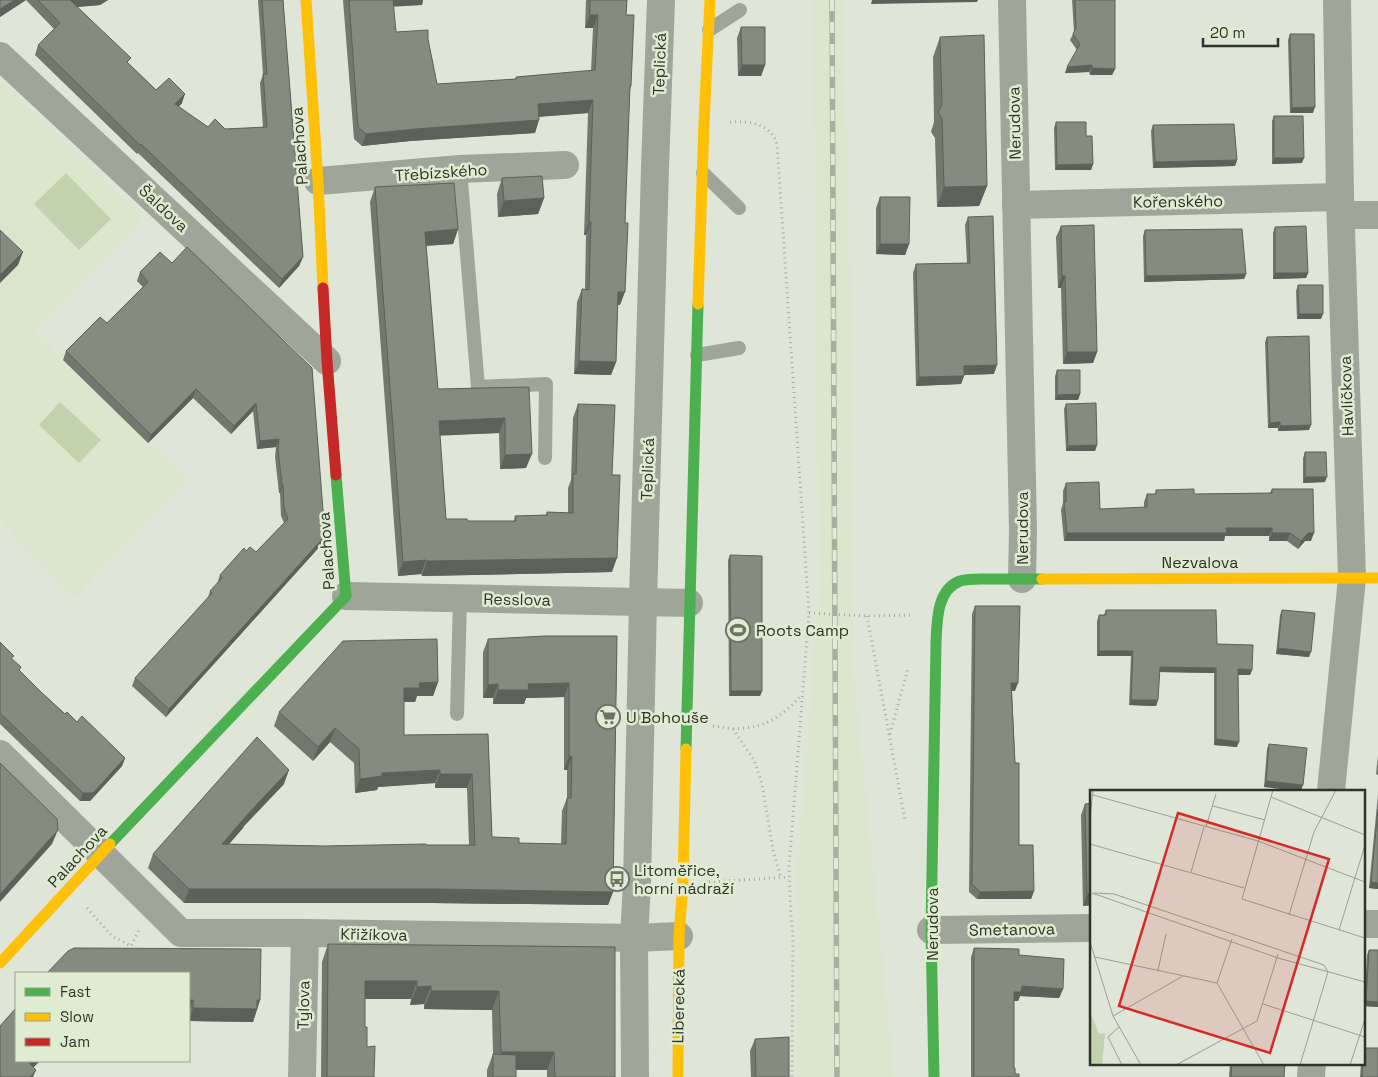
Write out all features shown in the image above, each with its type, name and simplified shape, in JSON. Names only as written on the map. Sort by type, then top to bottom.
[{"type":"street","name":"Palachova","points":[[0,963],[346,596],[327,361],[306,0]]},
{"type":"street","name":"Teplická","points":[[634,938],[638,883],[643,602],[655,168],[662,0]]},
{"type":"street","points":[[679,936],[683,883],[702,173],[710,0]]},
{"type":"street","name":"Nerudova","points":[[934,1077],[932,930],[937,614],[946,593],[958,582],[974,579],[1022,579],[1024,530],[1012,0]]},
{"type":"street","name":"Havlíčkova","points":[[1331,790],[1365,578],[1340,206],[1337,0]]},
{"type":"street","name":"Šaldova","points":[[0,56],[327,361]]},
{"type":"street","name":"Třebízského","points":[[318,181],[460,169],[565,165]]},
{"type":"street","name":"Kořenského","points":[[1016,205],[1340,206],[1378,215]]},
{"type":"street","name":"Nezvalova","points":[[1022,579],[1365,578]]},
{"type":"street","name":"Resslova","points":[[346,596],[689,603]]},
{"type":"street","name":"Křižíkova","points":[[0,754],[181,933],[634,938],[679,936]]},
{"type":"street","name":"Smetanova","points":[[932,930],[1090,928]]},
{"type":"street","name":"Tylova","points":[[302,1077],[305,933]]},
{"type":"street","name":"Liberecká","points":[[678,1077],[679,936]]},
{"type":"street","points":[[634,938],[635,1077]]},
{"type":"street","points":[[1311,1077],[1312,1064]]},
{"type":"lane","points":[[709,30],[740,10]]},
{"type":"lane","points":[[460,169],[478,387],[546,384],[545,458]]},
{"type":"lane","points":[[702,173],[739,208]]},
{"type":"lane","points":[[697,355],[739,348]]},
{"type":"lane","points":[[457,714],[460,598]]},
{"type":"path","points":[[704,123],[743,121],[765,126],[774,136],[777,144],[809,613],[789,867],[793,934],[792,1077]]},
{"type":"path","points":[[809,613],[867,616],[914,615]]},
{"type":"path","points":[[867,616],[906,824]]},
{"type":"path","points":[[889,737],[909,662]]},
{"type":"path","points":[[707,725],[733,729],[756,726],[776,718],[790,708],[802,694]]},
{"type":"path","points":[[733,729],[754,760],[762,784],[773,850],[781,878]]},
{"type":"path","points":[[701,883],[789,877]]},
{"type":"path","points":[[88,908],[112,936],[131,946],[142,923]]},
{"type":"shaded area","points":[[813,0],[843,0],[850,278],[853,668],[894,1077],[797,1077],[797,877],[819,590]]},
{"type":"shaded area","points":[[0,80],[144,217],[35,332],[187,480],[75,597],[0,521]]},
{"type":"shaded area","points":[[66,173],[111,219],[79,250],[34,204]]},
{"type":"shaded area","points":[[60,402],[101,440],[79,463],[39,425]]},
{"type":"building","points":[[0,0],[15,0],[0,9]]},
{"type":"building","points":[[38,0],[70,0],[131,58],[127,62],[156,90],[169,78],[185,94],[175,104],[208,127],[215,119],[225,129],[267,127],[263,74],[267,74],[262,0],[283,0],[303,257],[282,279],[140,145],[38,45],[60,23]]},
{"type":"building","points":[[349,0],[393,0],[396,32],[428,30],[437,84],[516,79],[516,77],[595,70],[598,15],[590,15],[590,0],[627,0],[626,15],[634,15],[625,223],[628,223],[625,292],[618,292],[616,362],[579,361],[582,289],[589,290],[593,100],[538,104],[539,120],[366,134],[358,127]]},
{"type":"building","points":[[1075,0],[1115,0],[1115,69],[1092,68],[1092,65],[1067,67],[1080,44],[1073,34],[1076,28]]},
{"type":"building","points":[[741,27],[765,27],[765,65],[742,65]]},
{"type":"building","points":[[1290,34],[1314,34],[1315,107],[1292,108]]},
{"type":"building","points":[[984,35],[987,186],[944,187],[942,118],[938,112],[942,105],[940,37]]},
{"type":"building","points":[[1274,116],[1303,116],[1304,158],[1274,158]]},
{"type":"building","points":[[1056,122],[1086,122],[1086,136],[1092,136],[1093,164],[1057,165]]},
{"type":"building","points":[[1234,124],[1237,160],[1155,162],[1153,125]]},
{"type":"building","points":[[542,176],[544,198],[504,201],[502,178]]},
{"type":"building","points":[[454,183],[458,229],[425,232],[438,389],[529,387],[532,454],[505,455],[505,418],[439,421],[446,519],[516,521],[515,516],[547,515],[547,512],[573,513],[573,474],[576,474],[578,404],[615,405],[612,475],[620,475],[617,558],[426,560],[403,562],[375,187]]},
{"type":"building","points":[[880,197],[910,197],[909,244],[880,244]]},
{"type":"building","points":[[993,216],[997,365],[964,366],[964,376],[919,377],[916,264],[970,263],[968,217]]},
{"type":"building","points":[[1094,225],[1097,352],[1067,352],[1065,276],[1062,276],[1061,226]]},
{"type":"building","points":[[1306,226],[1308,273],[1275,273],[1275,227]]},
{"type":"building","points":[[1242,229],[1246,274],[1146,276],[1145,230]]},
{"type":"building","points":[[0,230],[23,252],[0,275]]},
{"type":"building","points":[[187,247],[312,368],[325,536],[169,709],[135,678],[212,593],[210,591],[222,578],[220,575],[244,548],[246,551],[250,547],[256,552],[288,519],[284,508],[278,449],[279,439],[260,441],[256,403],[234,426],[196,389],[151,435],[66,351],[100,317],[107,323],[148,282],[140,272],[160,252],[172,263]]},
{"type":"building","points":[[1298,285],[1323,285],[1323,314],[1299,314]]},
{"type":"building","points":[[1309,336],[1311,425],[1280,426],[1280,422],[1270,423],[1267,337]]},
{"type":"building","points":[[1057,370],[1080,370],[1080,394],[1057,395]]},
{"type":"building","points":[[1096,403],[1097,445],[1068,446],[1066,404]]},
{"type":"building","points":[[1305,452],[1326,452],[1327,477],[1305,477]]},
{"type":"building","points":[[1099,482],[1100,509],[1147,507],[1147,494],[1156,494],[1156,490],[1194,489],[1194,494],[1272,493],[1272,489],[1313,489],[1314,533],[1308,533],[1301,541],[1290,533],[1272,533],[1272,528],[1226,528],[1227,533],[1067,533],[1064,502],[1066,502],[1066,483]]},
{"type":"building","points":[[730,555],[762,556],[762,691],[731,691]]},
{"type":"building","points":[[975,606],[1020,606],[1018,683],[1011,683],[1015,763],[1019,763],[1019,845],[1033,845],[1034,891],[980,892],[972,884]]},
{"type":"building","points":[[1106,610],[1216,610],[1217,644],[1253,645],[1252,670],[1238,669],[1239,742],[1216,739],[1216,668],[1160,667],[1158,700],[1131,700],[1133,651],[1099,651],[1099,615],[1106,615]]},
{"type":"building","points":[[1282,610],[1315,613],[1311,652],[1278,648]]},
{"type":"building","points":[[545,636],[617,636],[613,892],[437,889],[189,889],[153,854],[257,737],[289,770],[222,844],[324,846],[475,845],[472,774],[440,774],[440,770],[382,773],[382,776],[360,779],[359,749],[335,728],[318,747],[279,712],[343,641],[437,639],[438,682],[419,683],[420,688],[404,688],[404,735],[488,734],[492,837],[519,838],[519,843],[566,844],[567,798],[571,798],[572,757],[569,756],[569,683],[528,684],[529,690],[498,690],[498,684],[488,685],[488,639]]},
{"type":"building","points":[[0,642],[14,656],[11,658],[21,667],[19,670],[41,692],[65,714],[67,712],[77,722],[82,716],[125,758],[93,793],[83,793],[0,713]]},
{"type":"building","points":[[1269,744],[1307,748],[1303,785],[1266,781]]},
{"type":"building","points":[[0,763],[57,819],[58,830],[0,894]]},
{"type":"building","points":[[1090,803],[1090,894],[1087,894],[1085,804]]},
{"type":"building","points":[[1378,809],[1378,883],[1371,882]]},
{"type":"building","points":[[328,944],[615,947],[615,1077],[555,1077],[554,1052],[501,1052],[499,991],[431,991],[431,986],[417,987],[417,981],[365,981],[365,1027],[367,1027],[367,1047],[375,1046],[374,1077],[327,1077]]},
{"type":"building","points":[[74,948],[261,949],[260,1000],[257,1000],[257,1009],[193,1008],[193,1000],[190,1000],[190,972],[48,972],[68,951]]},
{"type":"building","points":[[974,948],[1019,949],[1019,955],[1064,959],[1063,989],[1022,986],[1021,992],[1014,992],[1014,1068],[1015,1074],[1019,1074],[1019,1077],[974,1077]]},
{"type":"building","points":[[1369,950],[1378,950],[1378,1002],[1366,1001]]},
{"type":"building","points":[[15,1009],[15,1062],[30,1062],[29,1063],[36,1070],[30,1077],[0,1077],[0,1026]]},
{"type":"building","points":[[789,1037],[789,1077],[756,1077],[755,1039]]},
{"type":"building","points":[[1366,1048],[1378,1048],[1378,1077],[1362,1077],[1363,1064],[1366,1064]]},
{"type":"building","points":[[493,1054],[516,1055],[516,1077],[493,1077]]},
{"type":"building","points":[[1232,1064],[1285,1064],[1284,1077],[1231,1077]]},
{"type":"railway","points":[[832,0],[837,1077]]},
{"type":"traffic: fast","points":[[686,749],[698,304]]},
{"type":"traffic: fast","points":[[110,844],[346,596],[336,475]]},
{"type":"traffic: fast","points":[[934,1077],[931,930],[936,643],[939,608],[946,592],[952,585],[960,581],[968,579],[1042,579]]},
{"type":"traffic: slow","points":[[306,0],[323,288]]},
{"type":"traffic: slow","points":[[698,304],[710,0]]},
{"type":"traffic: slow","points":[[1042,579],[1378,578]]},
{"type":"traffic: slow","points":[[678,1077],[679,936],[683,883],[686,749]]},
{"type":"traffic: slow","points":[[0,963],[110,844]]},
{"type":"traffic: jam","points":[[323,288],[336,475]]},
{"type":"place","name":"Roots Camp","points":[[738,630]]},
{"type":"place","name":"U Bohouše","points":[[608,717]]},
{"type":"place","name":"Litoměřice, horní nádraží","points":[[617,879]]}]
